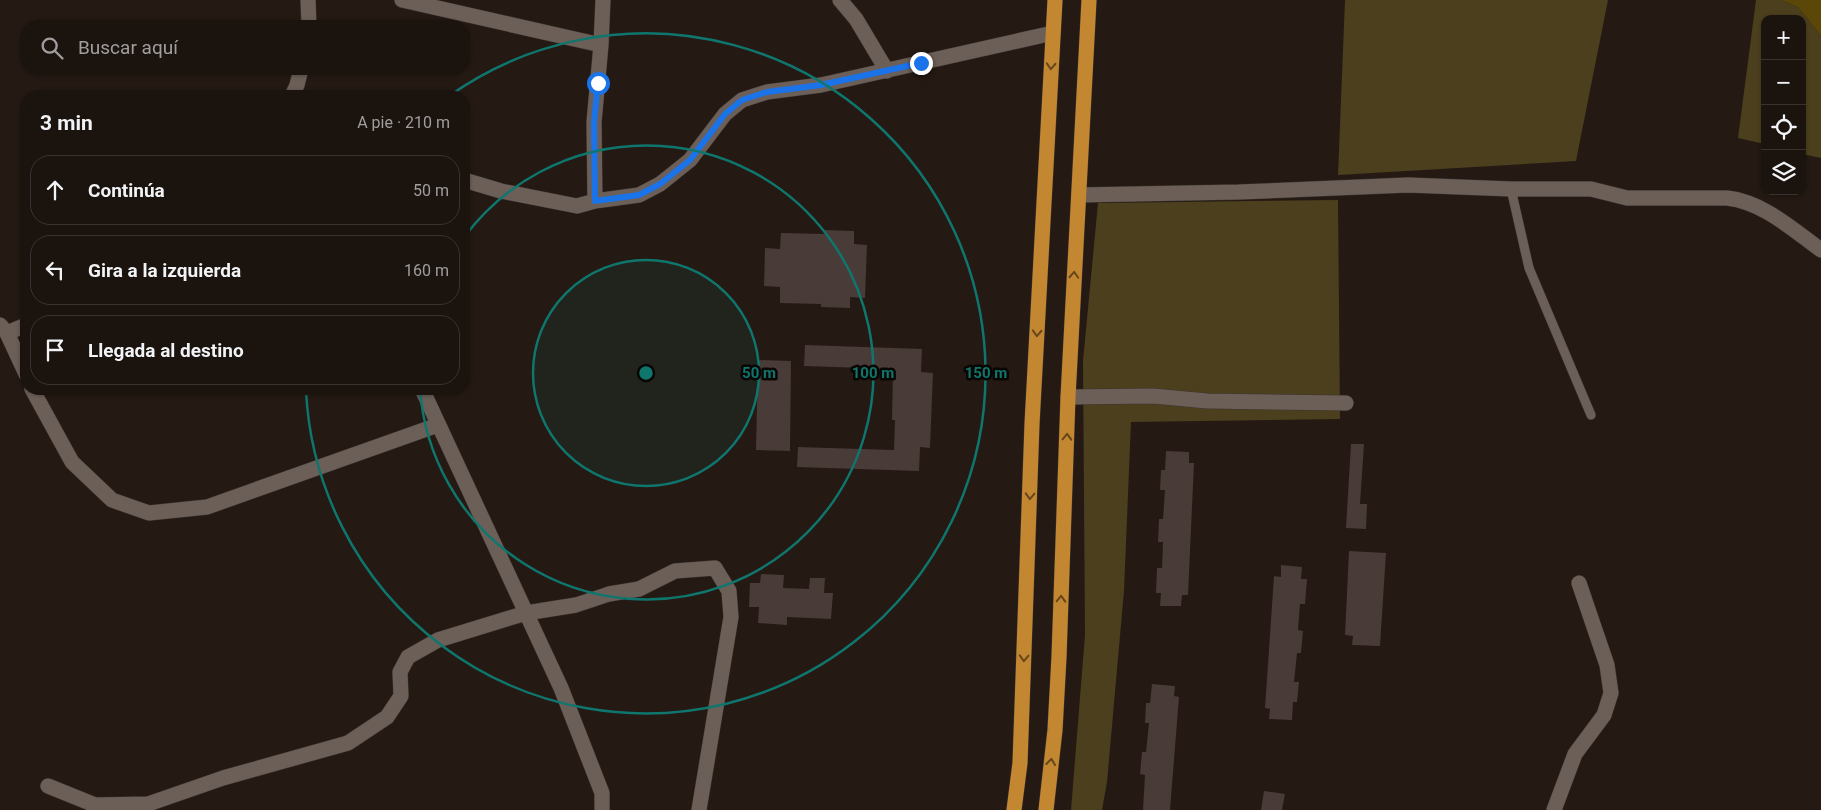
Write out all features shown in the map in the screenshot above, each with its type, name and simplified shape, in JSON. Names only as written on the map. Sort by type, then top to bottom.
[{"type":"highway","points":[[1014,810],[1020,763],[1032,434],[1055,0]]},
{"type":"highway","points":[[1046,810],[1059,658],[1068,397],[1089,0]]},
{"type":"street","points":[[308,0],[309,20]]},
{"type":"street","points":[[402,0],[601,45]]},
{"type":"street","points":[[595,201],[594,122],[603,0]]},
{"type":"street","points":[[840,0],[856,19],[886,71]]},
{"type":"street","points":[[470,182],[501,191],[577,206],[595,201],[639,195],[660,184],[690,160],[725,114],[742,100],[767,92],[821,85],[1053,33]]},
{"type":"street","points":[[294,90],[299,75]]},
{"type":"street","points":[[1079,196],[1408,185],[1591,189],[1627,198],[1727,198],[1753,204],[1821,250]]},
{"type":"street","points":[[20,326],[4,329],[20,362]]},
{"type":"street","points":[[35,395],[72,462],[112,500],[149,513],[207,507],[438,425]]},
{"type":"street","points":[[425,395],[568,705],[602,793],[602,810]]},
{"type":"street","points":[[1068,397],[1153,396],[1208,401],[1346,404]]},
{"type":"street","points":[[48,786],[95,805],[148,804],[223,778],[348,743],[387,718],[401,696],[400,672],[408,657],[438,640],[526,613],[576,604],[609,594],[639,589],[675,571],[715,568],[729,591],[731,617],[699,810]]},
{"type":"street","points":[[1554,810],[1576,754],[1604,715],[1611,693],[1607,666],[1578,583]]},
{"type":"lane","points":[[1511,188],[1529,268],[1591,415]]},
{"type":"shaded area","points":[[1345,0],[1608,0],[1576,161],[1338,175]]},
{"type":"shaded area","points":[[1756,0],[1782,0],[1799,8],[1804,15],[1761,15],[1761,143],[1738,138]]},
{"type":"shaded area","points":[[1782,0],[1821,0],[1821,36],[1806,15],[1799,8]]},
{"type":"shaded area","points":[[1806,17],[1821,36],[1821,158],[1806,155]]},
{"type":"shaded area","points":[[1338,200],[1340,419],[1131,422],[1124,591],[1107,782],[1102,810],[1071,810],[1085,635],[1083,361],[1098,203]]},
{"type":"building","points":[[825,230],[854,231],[854,244],[867,245],[865,298],[850,297],[850,308],[821,307],[821,304],[780,303],[780,287],[764,286],[765,248],[780,249],[781,233],[825,234]]},
{"type":"building","points":[[805,345],[922,349],[921,372],[933,373],[930,448],[920,447],[919,471],[797,467],[798,447],[894,450],[895,420],[892,420],[893,369],[804,366]]},
{"type":"building","points":[[758,360],[791,361],[790,451],[756,450]]},
{"type":"building","points":[[1351,444],[1364,444],[1360,504],[1367,504],[1366,529],[1346,528]]},
{"type":"building","points":[[1166,451],[1189,452],[1189,463],[1194,463],[1188,595],[1182,595],[1181,606],[1160,606],[1161,593],[1156,593],[1157,568],[1162,568],[1163,542],[1158,542],[1159,519],[1163,519],[1165,490],[1160,490],[1161,470],[1165,470]]},
{"type":"building","points":[[1349,551],[1386,553],[1380,646],[1352,645],[1353,636],[1345,635]]},
{"type":"building","points":[[1281,565],[1302,567],[1301,579],[1307,579],[1305,604],[1300,604],[1298,630],[1303,631],[1301,653],[1297,653],[1294,682],[1299,682],[1297,702],[1293,702],[1292,720],[1269,719],[1270,709],[1265,708],[1274,576],[1281,577]]},
{"type":"building","points":[[761,574],[784,575],[783,588],[809,589],[810,578],[825,578],[824,593],[833,593],[831,619],[787,617],[787,625],[758,623],[759,607],[749,607],[750,583],[760,583]]},
{"type":"building","points":[[1152,684],[1175,686],[1174,696],[1179,697],[1170,810],[1143,810],[1145,775],[1140,774],[1142,752],[1146,752],[1149,723],[1145,723],[1146,703],[1150,703]]},
{"type":"building","points":[[1264,791],[1285,794],[1282,810],[1261,810]]},
{"type":"route","points":[[598,83],[594,122],[595,201],[639,195],[660,184],[690,160],[725,114],[742,100],[767,92],[821,85],[921,63]]}]
